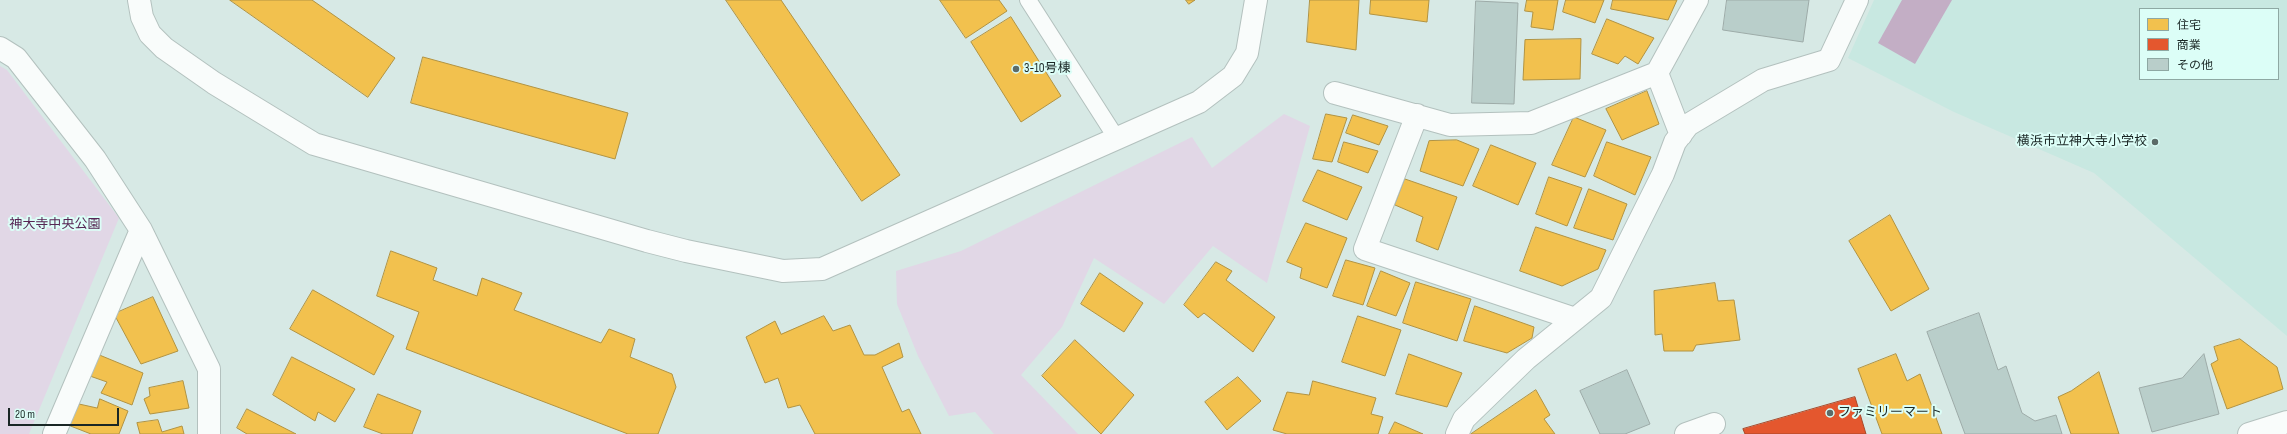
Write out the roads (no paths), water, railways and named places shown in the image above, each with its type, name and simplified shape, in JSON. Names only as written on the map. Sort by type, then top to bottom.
[{"type":"street","points":[[139,0],[142,17],[150,34],[164,48],[214,83],[314,144],[686,252],[783,272],[822,269],[1199,102],[1233,76],[1247,53],[1256,0]]},
{"type":"street","points":[[1336,93],[1450,125],[1531,123],[1657,73],[1697,0]]},
{"type":"street","points":[[1457,434],[1464,419],[1526,359],[1601,298],[1663,174],[1675,142],[1688,125],[1763,80],[1828,60],[1857,0]]},
{"type":"street","points":[[0,48],[16,58],[95,159],[140,230],[210,369],[209,434]]},
{"type":"street","points":[[1657,73],[1681,134]]},
{"type":"street","points":[[1417,115],[1365,249],[1575,319]]},
{"type":"street","points":[[54,434],[140,230]]},
{"type":"street","points":[[2249,434],[2287,422]]},
{"type":"street","points":[[1686,434],[1714,424]]},
{"type":"lane","points":[[1028,0],[1117,139]]},
{"type":"place","name":"3-10号棟","points":[[1016,69]]},
{"type":"place","name":"横浜市立神大寺小学校","points":[[2155,142]]},
{"type":"place","name":"ファミリーマート","points":[[1830,413]]},
{"type":"park label","name":"神大寺中央公園","points":[[55,225]]}]
